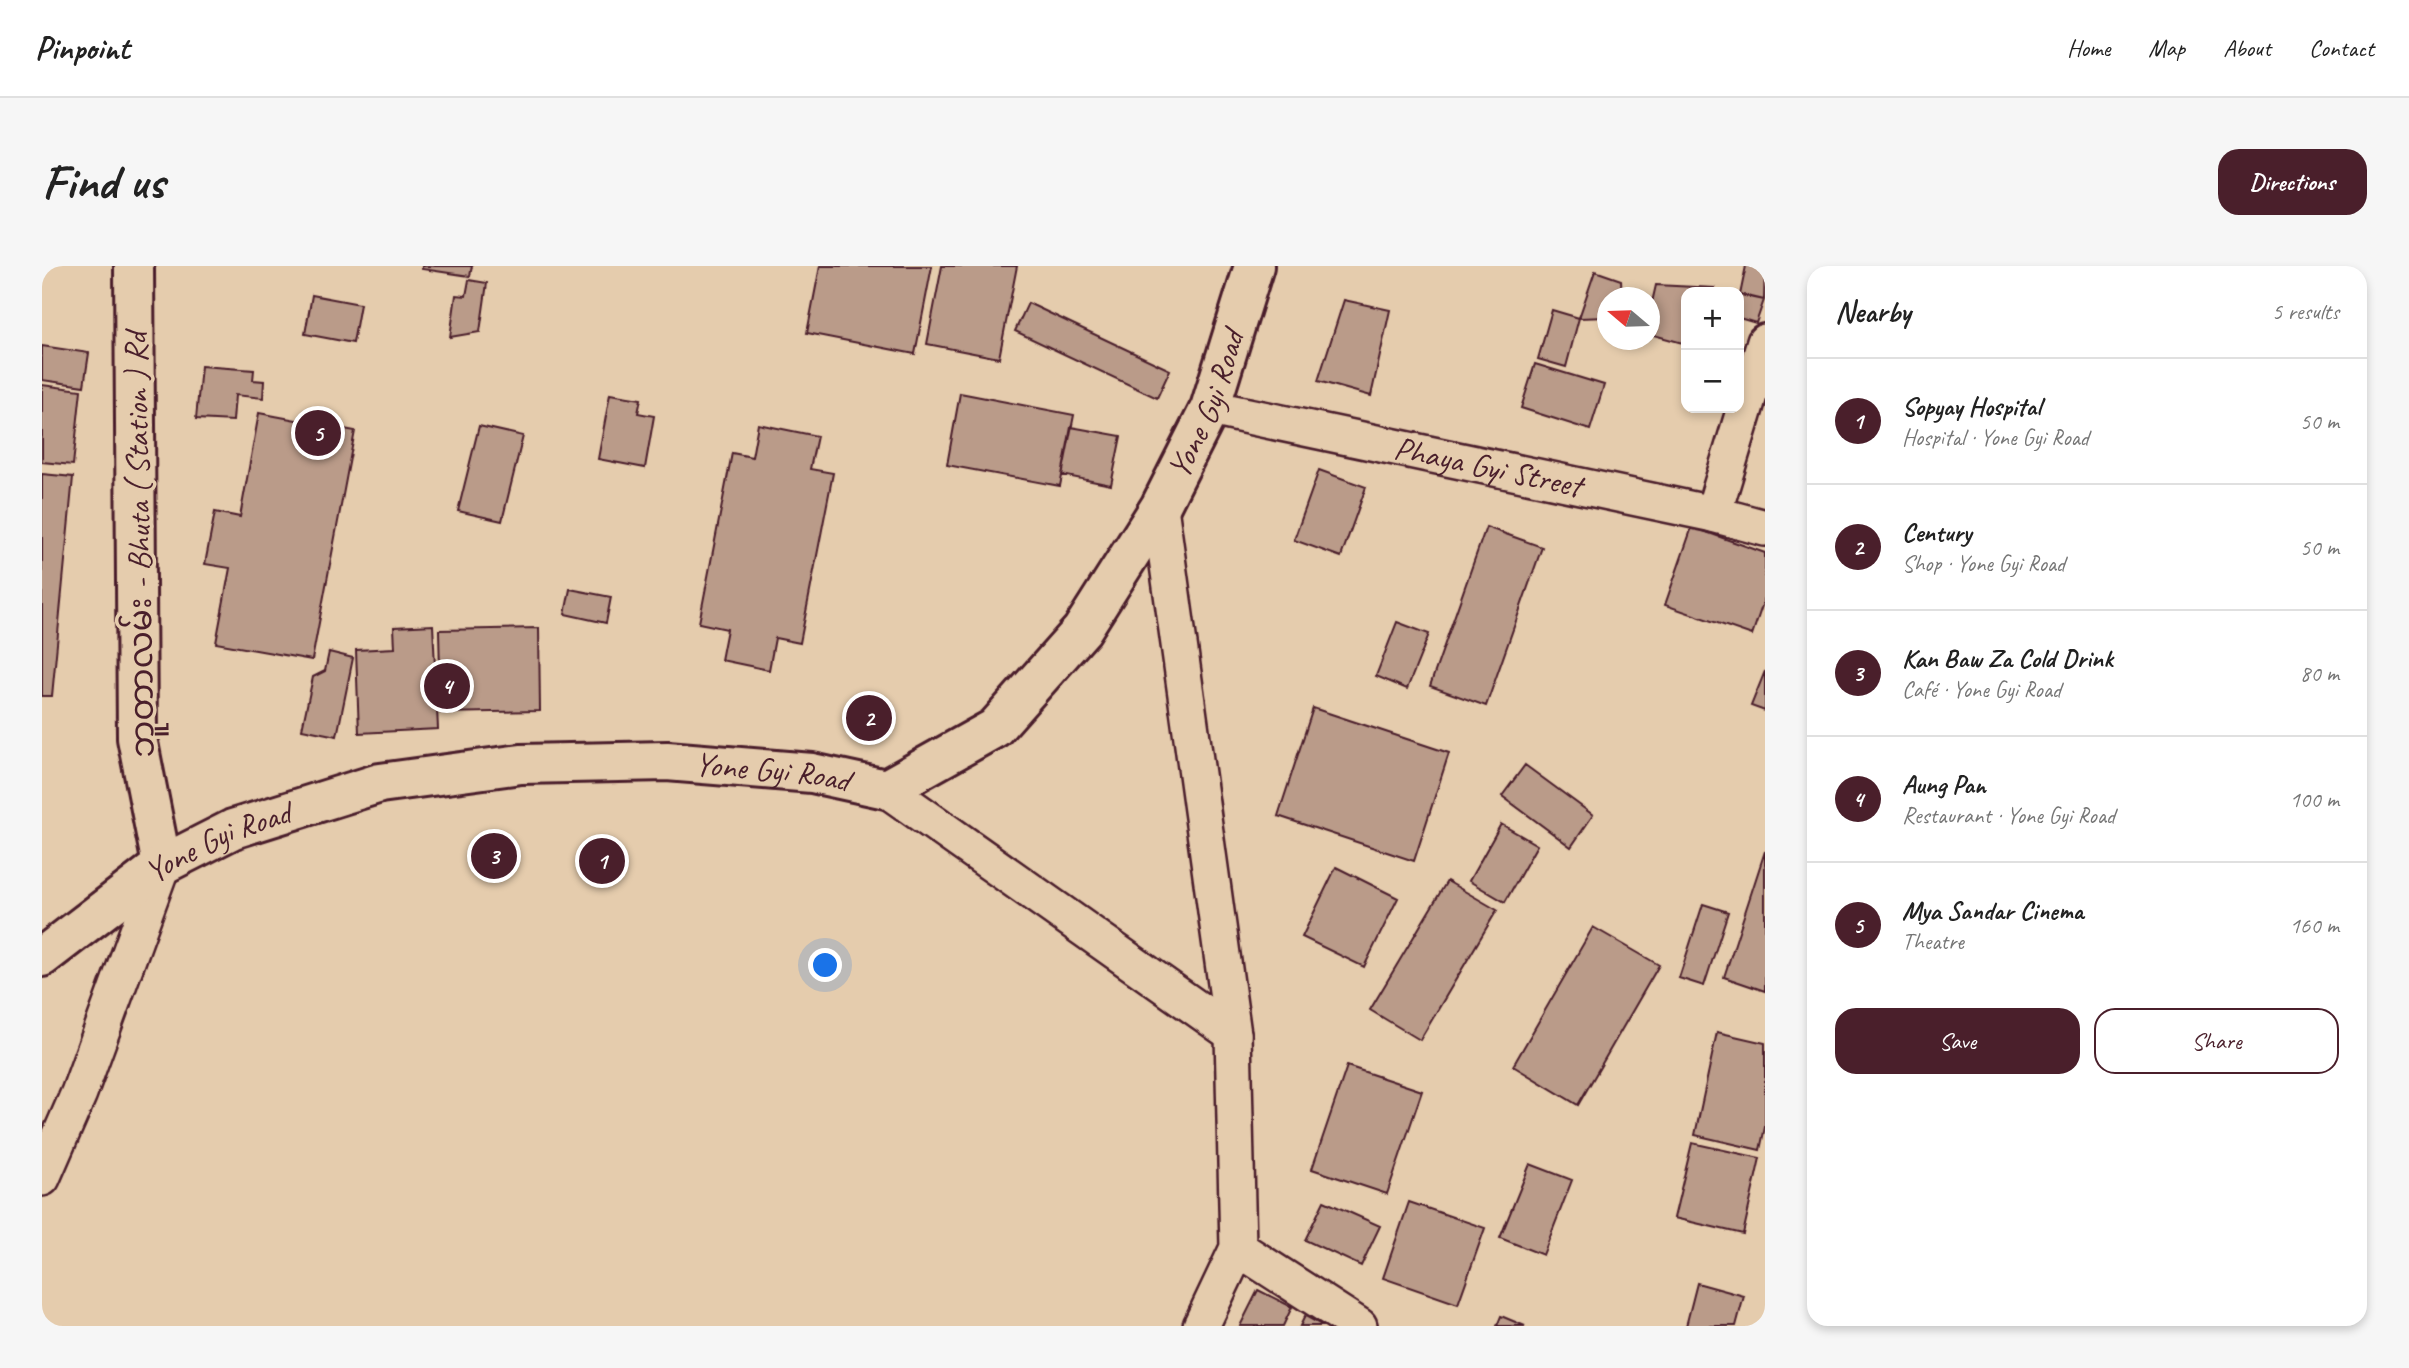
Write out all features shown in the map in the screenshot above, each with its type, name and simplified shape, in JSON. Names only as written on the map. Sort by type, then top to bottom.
[{"type":"street","name":"ဘူတာလမ်း - Bhuta ( Station ) Rd","points":[[134,266],[137,738],[162,865]]},
{"type":"street","name":"Yone Gyi Road","points":[[42,957],[162,865],[233,829],[380,783],[520,764],[667,761],[812,773],[886,789],[996,728],[1082,630],[1160,507],[1210,408],[1254,266]]},
{"type":"street","points":[[1713,514],[1765,342]]},
{"type":"street","name":"Phaya Gyi Street","points":[[1210,408],[1713,514],[1765,528]]},
{"type":"street","points":[[1160,507],[1233,1034],[1238,1248],[1202,1326]]},
{"type":"street","points":[[886,789],[1233,1034]]},
{"type":"street","points":[[42,1178],[79,1093],[162,865]]},
{"type":"street","points":[[1238,1248],[1359,1326]]},
{"type":"building","points":[[422,266],[472,266],[470,276],[422,269]]},
{"type":"building","points":[[820,266],[932,266],[915,354],[807,333]]},
{"type":"building","points":[[942,266],[1017,266],[999,358],[927,344]]},
{"type":"building","points":[[1746,266],[1765,266],[1764,300],[1744,296],[1744,287],[1742,287]]},
{"type":"building","points":[[1595,271],[1621,280],[1621,287],[1597,287],[1597,317],[1579,318]]},
{"type":"building","points":[[469,280],[487,283],[480,332],[450,337],[456,295],[466,296]]},
{"type":"building","points":[[1656,285],[1695,287],[1681,287],[1681,343],[1660,337],[1660,287]]},
{"type":"building","points":[[312,295],[360,304],[353,343],[305,334]]},
{"type":"building","points":[[1744,295],[1764,300],[1756,323],[1744,319]]},
{"type":"building","points":[[1344,300],[1390,310],[1371,396],[1318,381]]},
{"type":"building","points":[[1028,303],[1170,370],[1157,398],[1015,331]]},
{"type":"building","points":[[1552,310],[1579,318],[1566,367],[1538,359]]},
{"type":"building","points":[[42,346],[89,353],[84,386],[42,380]]},
{"type":"building","points":[[1535,364],[1604,385],[1590,430],[1521,408]]},
{"type":"building","points":[[201,366],[254,370],[253,380],[264,381],[263,398],[235,395],[233,421],[196,419]]},
{"type":"building","points":[[42,385],[81,390],[73,465],[42,462]]},
{"type":"building","points":[[960,393],[1074,415],[1060,486],[947,465]]},
{"type":"building","points":[[610,394],[641,399],[638,413],[654,416],[645,468],[598,459]]},
{"type":"building","points":[[259,413],[355,431],[312,660],[216,643],[230,568],[205,564],[215,512],[240,517]]},
{"type":"building","points":[[758,424],[817,436],[810,469],[833,473],[800,643],[775,638],[769,670],[721,660],[727,629],[699,623],[732,453],[752,457]]},
{"type":"building","points":[[479,426],[523,436],[502,521],[458,511]]},
{"type":"building","points":[[1071,427],[1121,436],[1111,485],[1062,475]]},
{"type":"building","points":[[1319,470],[1366,487],[1341,557],[1294,540]]},
{"type":"building","points":[[42,474],[73,477],[52,696],[42,696]]},
{"type":"building","points":[[1486,527],[1542,547],[1486,706],[1430,686]]},
{"type":"building","points":[[1692,527],[1765,553],[1765,597],[1752,635],[1665,605]]},
{"type":"building","points":[[570,589],[611,597],[606,623],[565,614]]},
{"type":"building","points":[[1397,622],[1429,634],[1407,689],[1376,676]]},
{"type":"building","points":[[433,625],[438,729],[359,733],[356,650],[395,648],[394,627]]},
{"type":"building","points":[[539,628],[540,711],[441,713],[439,630]]},
{"type":"building","points":[[329,652],[353,658],[337,736],[302,729],[313,677],[325,671]]},
{"type":"building","points":[[1765,671],[1765,711],[1751,706]]},
{"type":"building","points":[[1313,708],[1449,753],[1414,861],[1278,816]]},
{"type":"building","points":[[1525,765],[1593,815],[1571,847],[1502,796]]},
{"type":"building","points":[[1501,824],[1537,845],[1505,902],[1469,881]]},
{"type":"building","points":[[1765,851],[1765,991],[1724,977]]},
{"type":"building","points":[[1336,867],[1398,898],[1364,967],[1302,937]]},
{"type":"building","points":[[1447,881],[1497,910],[1420,1040],[1370,1010]]},
{"type":"building","points":[[1703,904],[1728,912],[1704,986],[1679,978]]},
{"type":"building","points":[[1593,927],[1659,965],[1578,1105],[1513,1066]]},
{"type":"building","points":[[1717,1032],[1765,1043],[1765,1127],[1760,1150],[1695,1135]]},
{"type":"building","points":[[1347,1066],[1422,1091],[1387,1194],[1312,1169]]},
{"type":"building","points":[[1692,1143],[1760,1158],[1743,1234],[1674,1218]]},
{"type":"building","points":[[1530,1164],[1572,1180],[1543,1255],[1500,1238]]},
{"type":"building","points":[[1324,1201],[1380,1226],[1361,1266],[1305,1240]]},
{"type":"building","points":[[1409,1202],[1485,1228],[1458,1304],[1383,1278]]},
{"type":"building","points":[[1697,1283],[1744,1296],[1736,1326],[1686,1326]]},
{"type":"building","points":[[1258,1290],[1292,1307],[1283,1326],[1240,1326]]},
{"type":"building","points":[[1305,1316],[1323,1326],[1300,1326]]},
{"type":"building","points":[[1501,1316],[1525,1326],[1497,1326]]},
{"type":"place","name":"Mya Sandar Cinema","points":[[318,433]]},
{"type":"place","name":"Aung Pan","points":[[447,686]]},
{"type":"place","name":"Century","points":[[869,718]]},
{"type":"place","name":"Kan Baw Za Cold Drink","points":[[494,856]]},
{"type":"place","name":"Sopyay Hospital","points":[[602,861]]}]
